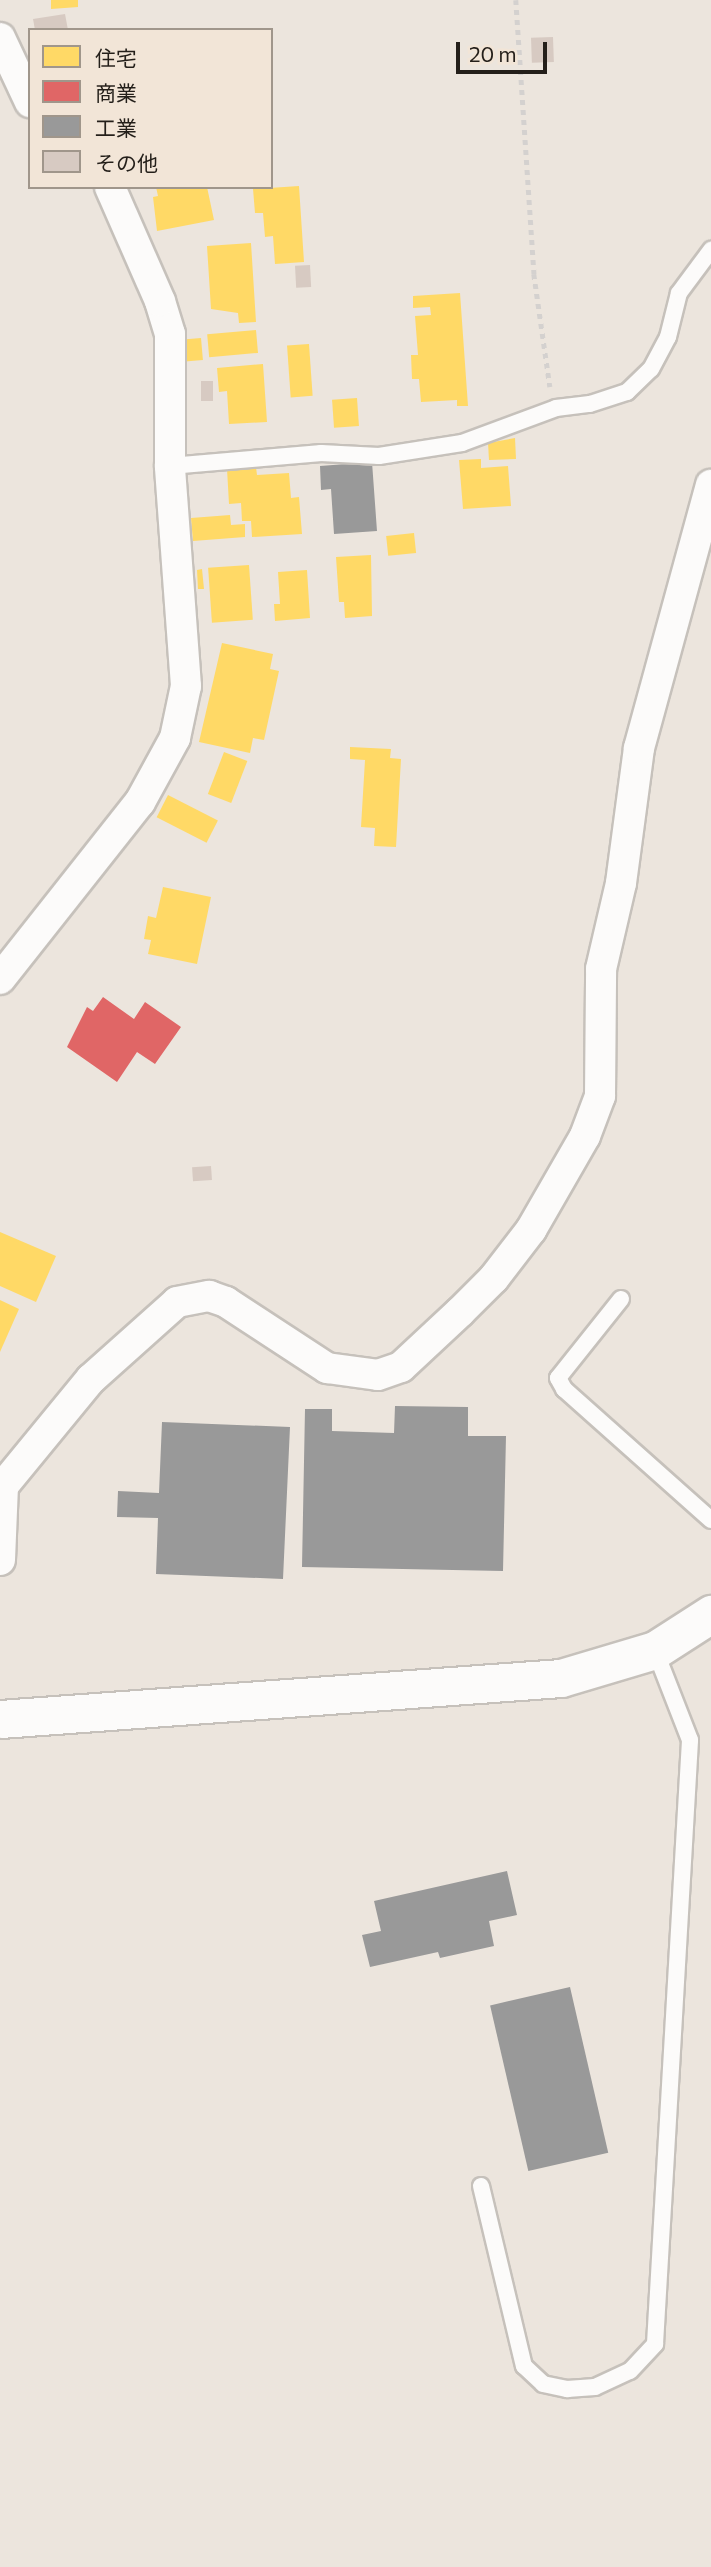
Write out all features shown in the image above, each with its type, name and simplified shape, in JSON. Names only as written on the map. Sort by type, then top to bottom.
[{"type":"street","points":[[0,38],[28,98]]},
{"type":"street","points":[[0,979],[141,802],[175,737],[186,686],[186,653],[170,466],[170,334],[160,300],[111,189]]},
{"type":"street","points":[[0,1560],[3,1486],[91,1379],[177,1302],[209,1296],[226,1302],[327,1368],[378,1375],[401,1367],[460,1312],[494,1278],[531,1230],[585,1136],[600,1096],[601,969],[621,883],[639,748],[711,485]]},
{"type":"street","points":[[0,1719],[528,1683],[597,1671],[655,1650],[711,1614]]},
{"type":"lane","points":[[170,466],[321,453],[379,456],[462,443],[556,408],[590,404],[627,392],[651,369],[668,337],[679,293],[711,250]]},
{"type":"lane","points":[[621,1299],[558,1378],[564,1389],[711,1520]]},
{"type":"lane","points":[[481,2186],[524,2366],[543,2384],[567,2389],[596,2386],[630,2371],[656,2344],[690,1740],[655,1650]]},
{"type":"path","points":[[516,0],[534,274],[556,408]]},
{"type":"building: 住宅","points":[[51,0],[78,0],[78,7],[51,9]]},
{"type":"building: 住宅","points":[[299,186],[304,262],[275,264],[273,236],[265,237],[263,213],[255,213],[253,189]]},
{"type":"building: 住宅","points":[[156,189],[207,189],[214,220],[157,231],[153,197],[158,196]]},
{"type":"building: 住宅","points":[[251,243],[256,322],[239,323],[238,313],[211,309],[207,246]]},
{"type":"building: 住宅","points":[[460,293],[468,406],[457,406],[457,400],[421,402],[419,379],[412,379],[411,355],[418,355],[415,316],[431,315],[430,307],[413,308],[413,296]]},
{"type":"building: 住宅","points":[[256,330],[258,353],[209,357],[207,334]]},
{"type":"building: 住宅","points":[[201,338],[203,360],[185,361],[183,340]]},
{"type":"building: 住宅","points":[[309,344],[313,396],[291,397],[287,346]]},
{"type":"building: 住宅","points":[[263,364],[267,422],[229,424],[227,391],[219,392],[217,368]]},
{"type":"building: 住宅","points":[[357,398],[359,426],[334,428],[332,400]]},
{"type":"building: 住宅","points":[[515,438],[516,459],[489,460],[488,443]]},
{"type":"building: 住宅","points":[[481,459],[481,468],[508,466],[511,506],[463,509],[459,460]]},
{"type":"building: 住宅","points":[[256,467],[257,475],[289,473],[291,498],[299,497],[302,534],[252,537],[251,521],[242,521],[241,503],[229,504],[227,469]]},
{"type":"building: 住宅","points":[[230,515],[231,525],[245,524],[245,537],[193,541],[191,518]]},
{"type":"building: 住宅","points":[[414,533],[416,553],[388,556],[386,536]]},
{"type":"building: 住宅","points":[[371,555],[372,616],[345,618],[344,602],[339,602],[336,557]]},
{"type":"building: 住宅","points":[[249,565],[253,620],[212,623],[208,568]]},
{"type":"building: 住宅","points":[[202,569],[204,589],[198,589],[197,570]]},
{"type":"building: 住宅","points":[[307,570],[310,618],[275,621],[274,604],[280,604],[278,572]]},
{"type":"building: 住宅","points":[[222,643],[273,654],[270,669],[279,671],[264,740],[253,738],[250,753],[199,742]]},
{"type":"building: 住宅","points":[[350,747],[391,749],[390,758],[401,759],[396,847],[374,846],[375,828],[361,827],[365,760],[350,759]]},
{"type":"building: 住宅","points":[[224,752],[247,761],[231,803],[208,794]]},
{"type":"building: 住宅","points":[[168,795],[218,820],[207,843],[157,817]]},
{"type":"building: 住宅","points":[[163,887],[211,897],[197,964],[148,954],[151,940],[144,939],[148,916],[156,918]]},
{"type":"building: 住宅","points":[[0,1232],[56,1256],[36,1302],[0,1286]]},
{"type":"building: 住宅","points":[[0,1300],[19,1309],[0,1352]]},
{"type":"building: 商業","points":[[103,997],[134,1019],[145,1002],[181,1027],[155,1064],[137,1052],[117,1082],[67,1047],[87,1007],[93,1011]]},
{"type":"building: 工業","points":[[372,462],[377,531],[334,534],[331,489],[321,490],[320,466]]},
{"type":"building: 工業","points":[[395,1406],[468,1407],[468,1436],[506,1436],[503,1571],[302,1567],[305,1409],[332,1409],[332,1431],[394,1433]]},
{"type":"building: 工業","points":[[162,1422],[290,1427],[283,1579],[156,1574],[158,1518],[117,1517],[118,1491],[159,1493]]},
{"type":"building: 工業","points":[[507,1871],[517,1915],[489,1921],[494,1946],[440,1958],[438,1952],[370,1967],[362,1935],[381,1931],[374,1901]]},
{"type":"building: 工業","points":[[570,1987],[608,2153],[528,2171],[490,2005]]},
{"type":"building: その他","points":[[65,14],[68,28],[35,28],[33,19]]},
{"type":"building: その他","points":[[553,37],[554,62],[532,63],[531,38]]},
{"type":"building: その他","points":[[310,265],[311,287],[296,288],[295,266]]},
{"type":"building: その他","points":[[201,381],[213,381],[213,401],[201,401]]},
{"type":"building: その他","points":[[211,1166],[212,1180],[193,1181],[192,1167]]}]
